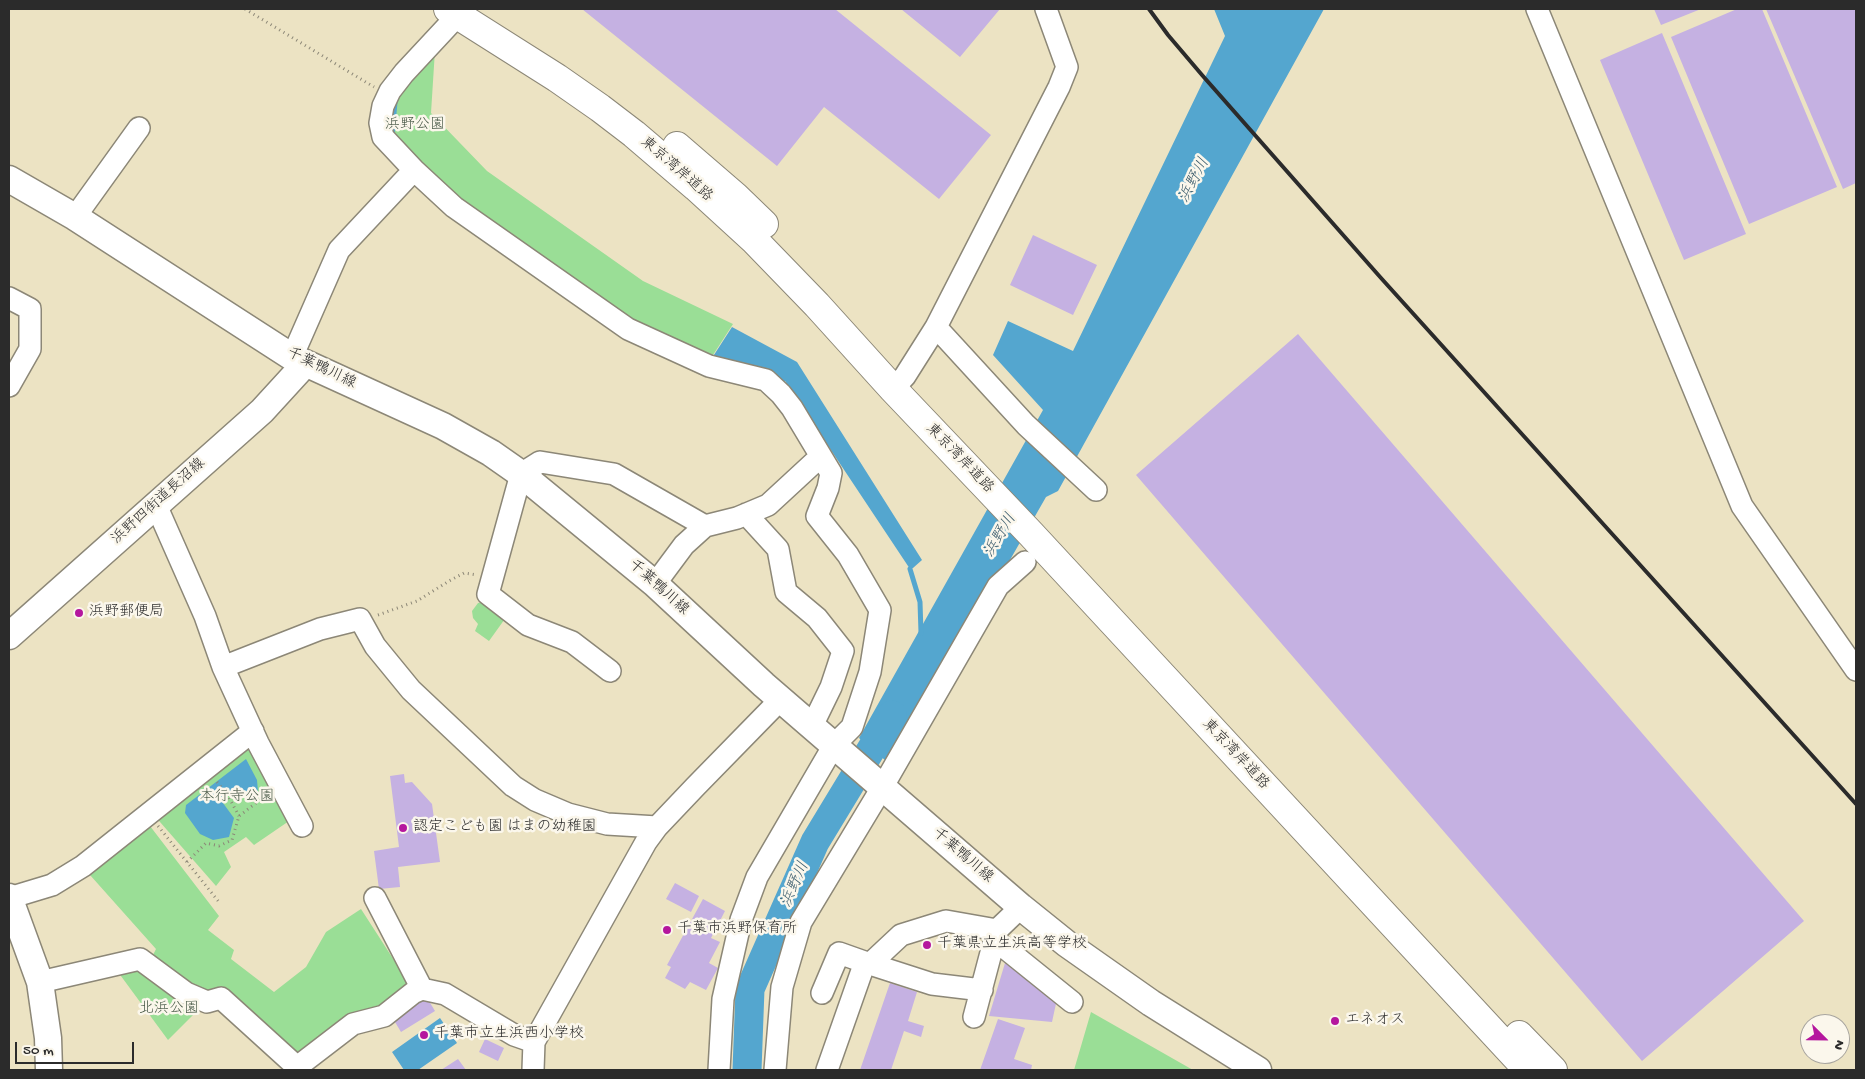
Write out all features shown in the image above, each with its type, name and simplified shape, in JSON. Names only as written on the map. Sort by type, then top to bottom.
[{"type":"highway","name":"東京湾岸道路","points":[[462,11],[600,108],[696,187],[755,241],[810,298],[899,383],[1553,1070]]},
{"type":"highway","name":"東京湾岸道路","points":[[1035,527],[1528,1070]]},
{"type":"main road","name":"千葉鴨川線","points":[[9,179],[75,216],[299,360],[444,426],[491,453],[521,474],[654,584],[781,699],[1021,908],[1067,944],[1144,997],[1258,1070]]},
{"type":"main road","name":"浜野四街道長沼線","points":[[9,636],[262,411],[299,360]]},
{"type":"main road","points":[[9,898],[40,982],[48,1038],[49,1070]]},
{"type":"street","points":[[899,383],[936,327],[1067,67],[1046,9]]},
{"type":"street","points":[[1536,9],[1742,506],[1856,670]]},
{"type":"street","points":[[462,11],[404,73],[387,96],[380,123],[383,137],[414,170],[454,207],[628,329],[709,366],[766,380],[781,394],[792,408],[831,473],[828,488],[817,516],[848,556],[880,610],[870,672],[852,727],[836,747],[757,877],[741,920],[723,999],[719,1070]]},
{"type":"street","points":[[75,216],[140,128]]},
{"type":"street","points":[[299,360],[340,250],[414,170]]},
{"type":"street","points":[[9,300],[30,310],[30,349],[9,386]]},
{"type":"street","points":[[936,327],[1026,425],[1096,490]]},
{"type":"street","points":[[654,584],[684,545],[705,526],[746,514],[768,505],[820,457]]},
{"type":"street","points":[[610,671],[572,642],[528,625],[488,594],[521,474],[540,462],[614,474],[705,526]]},
{"type":"street","points":[[156,505],[253,731],[302,826]]},
{"type":"street","points":[[746,514],[778,550],[786,592],[817,618],[843,651],[831,687],[812,726]]},
{"type":"street","points":[[775,1070],[782,986],[801,922],[883,786],[998,586],[1025,562]]},
{"type":"street","points":[[224,667],[320,629],[360,619],[375,646],[411,690],[521,790],[535,800],[568,814],[607,824],[657,827]]},
{"type":"street","points":[[533,1070],[534,1042],[646,842],[657,827],[781,699]]},
{"type":"street","points":[[9,898],[52,885],[83,866],[253,731]]},
{"type":"street","points":[[375,898],[422,989]]},
{"type":"street","points":[[974,1017],[996,935],[1021,908]]},
{"type":"street","points":[[828,1070],[868,963],[901,934],[946,921],[996,935],[1072,1002]]},
{"type":"street","points":[[822,993],[839,953],[932,984],[982,990]]},
{"type":"street","points":[[40,982],[140,959],[186,993],[207,1002],[221,998],[295,1068],[352,1024],[384,1016],[413,993],[422,989],[445,994],[514,1035],[534,1042]]},
{"type":"path","points":[[245,9],[387,96]]},
{"type":"path","points":[[360,619],[390,612],[417,601],[464,573],[492,577]]},
{"type":"path","points":[[216,781],[227,794],[239,816]]},
{"type":"path","points":[[187,862],[206,843],[219,846],[232,840],[239,816],[260,800],[291,805]]},
{"type":"path","points":[[148,813],[219,902]]},
{"type":"green space","name":"浜野公園","points":[[435,50],[431,113],[487,171],[643,281],[733,324],[713,355],[632,320],[460,199],[393,134],[397,91]]},
{"type":"green space","points":[[487,602],[507,616],[489,641],[475,631],[478,624],[473,618],[472,611],[478,603]]},
{"type":"green space","name":"本行寺公園","points":[[251,737],[292,819],[254,845],[246,837],[224,852],[231,867],[216,886],[153,814]]},
{"type":"green space","points":[[150,826],[219,916],[208,930],[234,950],[231,959],[274,992],[306,967],[326,932],[361,909],[410,985],[384,1010],[294,1056],[210,997],[151,959],[156,949],[90,875]]},
{"type":"green space","name":"北浜公園","points":[[143,966],[199,1009],[168,1040],[118,972]]},
{"type":"green space","points":[[1091,1012],[1193,1070],[1074,1070]]},
{"type":"water","points":[[1214,9],[1324,9],[1058,491],[1046,497],[892,766],[859,738],[1043,410],[993,355],[1008,321],[1073,351],[1225,36]]},
{"type":"water","points":[[732,327],[797,362],[922,560],[913,568],[910,569],[785,381],[782,385],[712,358]]},
{"type":"water","points":[[246,759],[257,780],[258,792],[256,794],[237,789],[220,799],[234,818],[229,837],[213,840],[200,834],[185,813],[186,805]]},
{"type":"water","points":[[440,1018],[457,1043],[418,1070],[404,1070],[392,1052]]},
{"type":"building","points":[[582,9],[835,9],[991,135],[939,199],[824,107],[777,166]]},
{"type":"building","points":[[901,9],[1000,9],[960,57]]},
{"type":"building","points":[[1654,9],[1701,9],[1661,25]]},
{"type":"building","points":[[1737,9],[1762,9],[1837,187],[1749,224],[1671,37]]},
{"type":"building","points":[[1766,9],[1856,9],[1856,183],[1843,189]]},
{"type":"building","points":[[1662,33],[1746,234],[1684,260],[1600,60]]},
{"type":"building","points":[[1033,235],[1097,265],[1073,315],[1010,285]]},
{"type":"building","points":[[1298,334],[1804,921],[1642,1061],[1136,475]]},
{"type":"building","points":[[404,774],[405,783],[412,782],[432,804],[440,862],[398,867],[400,887],[379,889],[374,851],[399,847],[390,776]]},
{"type":"building","points":[[675,883],[699,896],[691,912],[666,899]]},
{"type":"building","points":[[703,899],[725,911],[711,938],[720,942],[709,963],[718,968],[706,990],[690,982],[685,989],[665,978],[671,967],[667,965]]},
{"type":"building","points":[[1005,963],[1048,996],[1057,999],[1052,1022],[989,1016]]},
{"type":"building","points":[[890,983],[917,992],[908,1021],[924,1026],[921,1037],[904,1031],[891,1070],[860,1070]]},
{"type":"building","points":[[426,996],[435,1011],[401,1032],[392,1017]]},
{"type":"building","points":[[998,1019],[1025,1028],[1014,1059],[1032,1065],[1031,1070],[980,1070]]},
{"type":"building","points":[[485,1039],[504,1048],[498,1061],[479,1052]]},
{"type":"building","points":[[458,1059],[466,1070],[441,1070]]},
{"type":"waterway","points":[[392,136],[395,102]]},
{"type":"waterway","points":[[910,569],[920,602],[921,633]]},
{"type":"waterway","name":"浜野川","points":[[747,1070],[750,989],[815,842],[892,715]]},
{"type":"railway","points":[[1149,9],[1202,75],[1381,278],[1856,804]]},
{"type":"place","name":"浜野郵便局","points":[[79,613]]},
{"type":"place","name":"認定こども園 はまの幼稚園","points":[[403,828]]},
{"type":"place","name":"千葉市浜野保育所","points":[[667,930]]},
{"type":"place","name":"千葉県立生浜高等学校","points":[[927,945]]},
{"type":"place","name":"エネオス","points":[[1335,1021]]},
{"type":"place","name":"千葉市立生浜西小学校","points":[[424,1035]]}]
